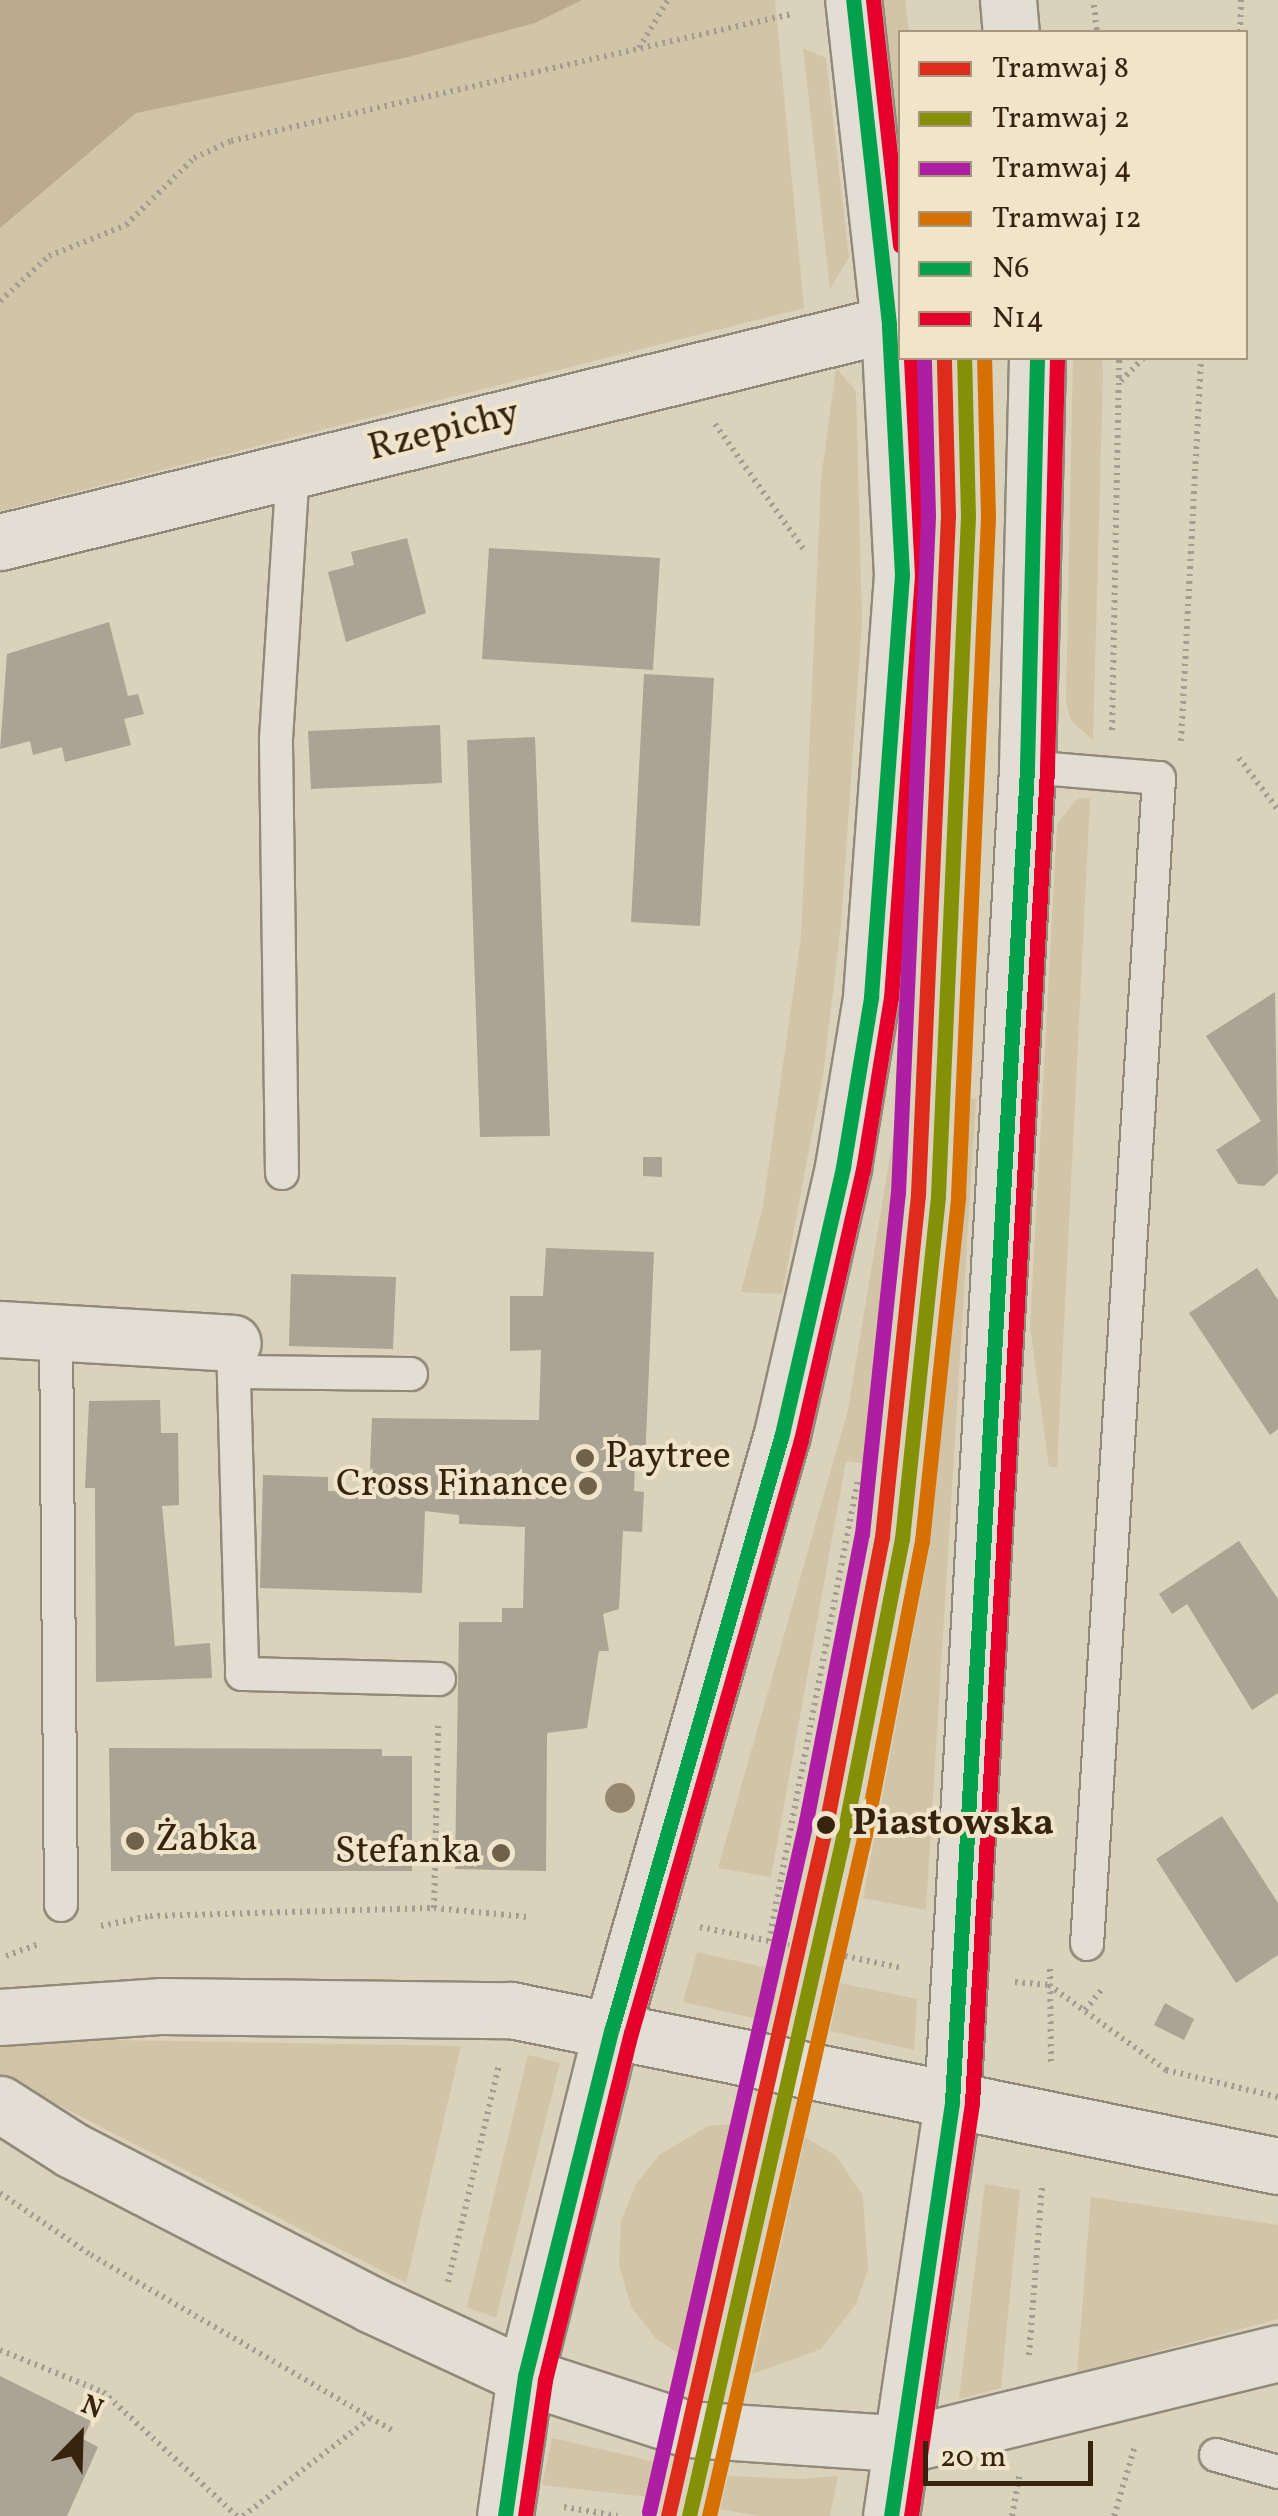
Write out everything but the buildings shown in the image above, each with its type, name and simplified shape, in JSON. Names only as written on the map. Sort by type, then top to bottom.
[{"type":"main road","points":[[530,2511],[525,2376],[612,2028],[782,1434],[871,997],[902,575],[889,324],[853,0]]},
{"type":"main road","points":[[1008,0],[1011,30]]},
{"type":"main road","name":"Rzepichy","points":[[0,542],[889,324]]},
{"type":"main road","points":[[892,2516],[908,2444],[952,2102],[1027,767],[1037,360]]},
{"type":"main road","points":[[0,1330],[56,1331],[234,1358]]},
{"type":"main road","points":[[0,2017],[163,2006],[511,2010],[1278,2166]]},
{"type":"main road","points":[[0,2104],[72,2150],[525,2376],[688,2429],[908,2444],[1278,2352]]},
{"type":"lane","points":[[282,1173],[276,739],[293,470]]},
{"type":"lane","points":[[1027,767],[1160,778],[1087,1944]]},
{"type":"lane","points":[[56,1331],[71,1918]]},
{"type":"lane","points":[[412,1374],[234,1358],[242,1674],[438,1678]]},
{"type":"lane","points":[[1216,2455],[1278,2472]]},
{"type":"path","points":[[639,50],[668,0]]},
{"type":"path","points":[[1240,30],[1241,0]]},
{"type":"path","points":[[1094,5],[1097,30]]},
{"type":"path","points":[[0,301],[49,256],[126,225],[194,158],[231,141],[792,14]]},
{"type":"path","points":[[1112,746],[1119,360]]},
{"type":"path","points":[[1120,382],[1142,360]]},
{"type":"path","points":[[680,374],[805,550]]},
{"type":"path","points":[[1239,758],[1278,810]]},
{"type":"path","points":[[769,1941],[858,1480]]},
{"type":"path","points":[[434,1908],[438,1678]]},
{"type":"path","points":[[71,1918],[434,1908],[529,1918]]},
{"type":"path","points":[[700,1927],[789,1945]]},
{"type":"path","points":[[7,1956],[44,1942]]},
{"type":"path","points":[[845,1956],[911,1970]]},
{"type":"path","points":[[997,1981],[1049,1985],[1166,2070],[1278,2097]]},
{"type":"path","points":[[1049,1985],[1052,2074]]},
{"type":"path","points":[[444,2302],[503,2049]]},
{"type":"path","points":[[1028,2370],[1042,2187]]},
{"type":"path","points":[[0,2193],[91,2255],[394,2431]]},
{"type":"path","points":[[0,2350],[103,2392],[240,2516],[373,2416]]},
{"type":"path","points":[[1114,2516],[1135,2446]]},
{"type":"path","points":[[1012,2516],[1022,2466]]},
{"type":"path","points":[[530,2511],[617,2516]]},
{"type":"shaded area","points":[[0,0],[775,0],[804,308],[0,511]]},
{"type":"shaded area","points":[[0,0],[582,0],[535,23],[404,58],[136,113],[0,228]]},
{"type":"shaded area","points":[[884,0],[905,0],[909,30],[898,30],[898,141]]},
{"type":"shaded area","points":[[803,48],[826,58],[849,257],[830,289]]},
{"type":"shaded area","points":[[1073,360],[1102,360],[1093,740],[1071,721],[1066,701]]},
{"type":"shaded area","points":[[836,368],[856,391],[862,621],[841,925],[823,1075],[782,1294],[741,1292],[763,1206],[801,938],[821,480]]},
{"type":"shaded area","points":[[1078,798],[1090,799],[1057,1467],[1049,1467],[1030,1327],[1057,824]]},
{"type":"shaded area","points":[[970,1099],[976,1099],[926,1910],[863,1898],[929,1550]]},
{"type":"shaded area","points":[[899,1102],[872,1465],[846,1461],[771,1877],[718,1868],[848,1410]]},
{"type":"shaded area","points":[[697,1952],[781,1971],[770,2022],[683,2002]]},
{"type":"shaded area","points":[[840,1983],[917,1999],[914,2050],[830,2031]]},
{"type":"shaded area","points":[[0,2038],[461,2046],[406,2283],[0,2075]]},
{"type":"shaded area","points":[[528,2055],[560,2063],[496,2318],[467,2307]]},
{"type":"shaded area","points":[[746,2123],[690,2361],[656,2339],[631,2306],[619,2265],[621,2222],[636,2184],[659,2155],[708,2126]]},
{"type":"shaded area","points":[[805,2137],[836,2156],[863,2196],[868,2270],[856,2304],[821,2349],[752,2374]]},
{"type":"shaded area","points":[[985,2184],[1020,2190],[1001,2388],[959,2399]]},
{"type":"shaded area","points":[[1091,2197],[1278,2225],[1278,2319],[1077,2373]]},
{"type":"shaded area","points":[[552,2438],[665,2464],[657,2498],[542,2485]]},
{"type":"shaded area","points":[[728,2476],[838,2476],[830,2516],[758,2516],[720,2509]]},
{"type":"tram line","name":"4","points":[[649,2512],[806,1821],[862,1534],[898,1193],[928,516],[924,360]]},
{"type":"tram line","name":"8","points":[[668,2516],[826,1825],[882,1537],[918,1194],[948,516],[944,360]]},
{"type":"tram line","name":"2","points":[[689,2516],[845,1829],[902,1539],[938,1195],[968,517],[964,360]]},
{"type":"tram line","name":"12","points":[[709,2516],[865,1834],[922,1541],[958,1196],[988,518],[984,360]]},
{"type":"transit line","name":"N6","points":[[505,2516],[525,2376],[612,2028],[782,1434],[843,1167],[871,997],[902,575],[889,324],[853,0]]},
{"type":"transit line","name":"N14","points":[[873,0],[898,228]]},
{"type":"transit line","name":"N14","points":[[525,2516],[545,2380],[631,2033],[801,1440],[863,1170],[891,998],[922,576],[911,360]]},
{"type":"transit line","name":"N6","points":[[891,2516],[952,2102],[1027,767],[1037,360]]},
{"type":"transit line","name":"N14","points":[[911,2516],[972,2103],[1047,768],[1057,360]]},
{"type":"place","name":"Paytree","points":[[585,1458]]},
{"type":"place","name":"Cross Finance","points":[[588,1486]]},
{"type":"place","name":"Piastowska","points":[[826,1825]]},
{"type":"place","name":"Żabka","points":[[135,1841]]},
{"type":"place","name":"Stefanka","points":[[501,1853]]}]
